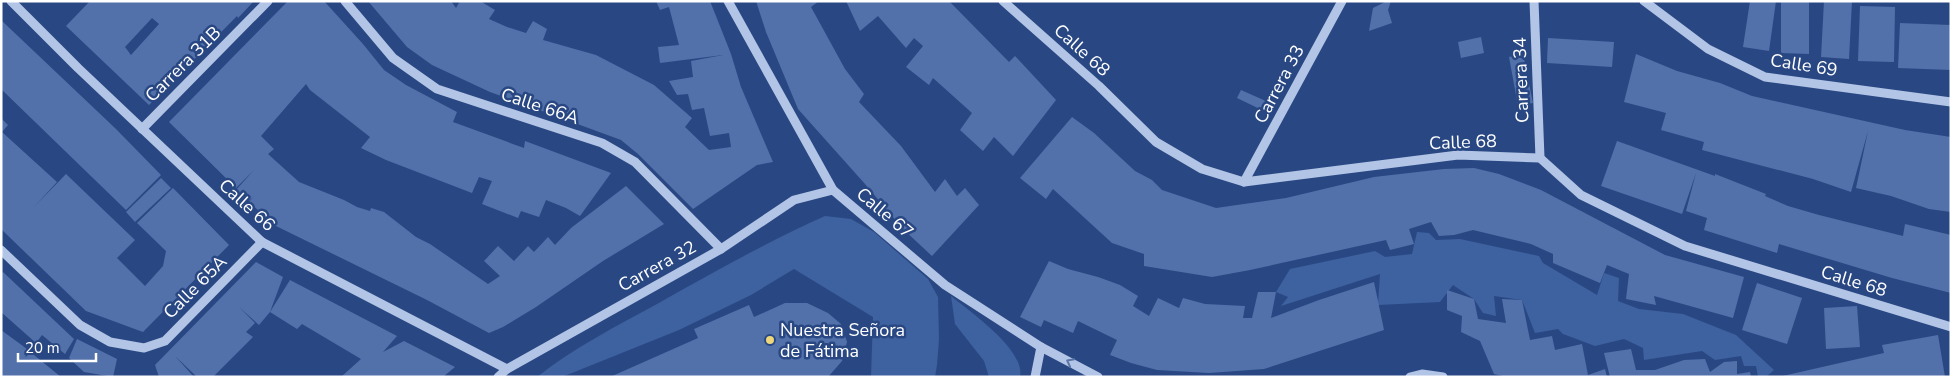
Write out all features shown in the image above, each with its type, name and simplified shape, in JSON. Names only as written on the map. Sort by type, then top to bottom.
[{"type":"street","name":"Calle 66","points":[[11,1],[142,129],[262,242],[507,369]]},
{"type":"street","name":"Carrera 31B","points":[[142,129],[268,1]]},
{"type":"street","name":"Calle 66A","points":[[345,1],[393,58],[437,90],[602,144],[635,162],[721,249]]},
{"type":"street","name":"Calle 67","points":[[728,1],[832,190],[944,285],[1041,346],[1098,377]]},
{"type":"street","name":"Calle 68","points":[[1003,1],[1099,86],[1156,142],[1202,169],[1244,182],[1458,155],[1540,158],[1581,195],[1685,246],[1951,327]]},
{"type":"street","name":"Carrera 33","points":[[1244,182],[1342,1]]},
{"type":"street","name":"Carrera 34","points":[[1534,1],[1540,158]]},
{"type":"street","name":"Calle 69","points":[[1644,1],[1708,49],[1765,77],[1951,102]]},
{"type":"street","name":"Carrera 32","points":[[498,377],[507,369],[721,249],[794,200],[832,190]]},
{"type":"street","name":"Calle 65A","points":[[1,250],[80,325],[110,342],[144,348],[165,341],[262,242]]},
{"type":"street","points":[[1035,377],[1041,346]]},
{"type":"street","points":[[1410,377],[1422,374],[1443,377]]},
{"type":"shaded area","points":[[825,216],[851,219],[874,232],[928,279],[938,297],[939,339],[935,377],[871,377],[873,317],[794,269],[751,295],[679,330],[562,377],[537,377],[565,356],[611,329],[740,258]]},
{"type":"shaded area","points":[[1417,232],[1429,233],[1436,240],[1460,239],[1539,256],[1543,263],[1597,295],[1604,273],[1619,278],[1618,301],[1639,309],[1683,314],[1736,335],[1774,370],[1766,377],[1758,377],[1756,366],[1744,366],[1741,356],[1715,360],[1702,351],[1644,360],[1643,348],[1624,339],[1595,346],[1563,334],[1558,329],[1535,333],[1522,300],[1494,296],[1496,316],[1483,313],[1474,299],[1453,285],[1440,302],[1378,305],[1380,274],[1281,306],[1288,297],[1276,292],[1290,269],[1375,251],[1385,257],[1412,254]]},
{"type":"shaded area","points":[[951,296],[1006,343],[1019,366],[1020,377],[989,377],[984,361],[955,324]]},
{"type":"building","points":[[90,1],[254,1],[149,105],[66,26]],"holes":[[[152,18],[159,24],[131,55],[125,47]]]},
{"type":"building","points":[[288,1],[324,1],[384,70],[406,85],[457,112],[453,122],[524,148],[525,141],[611,173],[580,216],[546,200],[539,217],[521,211],[518,218],[482,204],[492,181],[479,177],[472,193],[386,160],[361,148],[370,137],[310,90],[306,84],[261,136],[274,149],[268,154],[299,182],[357,207],[370,211],[371,208],[384,212],[416,237],[430,244],[488,284],[500,276],[484,261],[498,246],[514,261],[528,246],[534,252],[548,237],[555,245],[571,228],[626,186],[664,224],[603,261],[536,307],[503,327],[489,333],[427,300],[276,226],[249,202],[254,196],[249,201],[236,190],[254,170],[236,188],[169,122]]},
{"type":"building","points":[[368,1],[451,1],[456,8],[460,1],[480,1],[495,10],[489,19],[507,27],[526,33],[533,21],[547,29],[543,40],[596,55],[654,85],[692,118],[685,127],[709,150],[731,147],[729,133],[710,136],[704,108],[692,110],[688,94],[677,95],[669,81],[693,77],[691,61],[723,55],[660,63],[658,47],[679,45],[669,7],[660,10],[656,1],[710,1],[731,54],[741,87],[773,162],[757,165],[693,209],[638,154],[621,140],[490,92],[432,65],[407,47]]},
{"type":"building","points":[[756,1],[819,1],[811,7],[845,69],[864,94],[859,102],[901,146],[935,192],[945,179],[957,196],[965,188],[979,205],[932,256],[903,229],[798,109],[766,32]]},
{"type":"building","points":[[846,1],[949,1],[1009,62],[1015,56],[1056,100],[1013,156],[994,137],[983,151],[960,130],[972,113],[933,78],[929,85],[906,67],[923,46],[914,38],[906,48],[878,16],[860,31]]},
{"type":"building","points":[[1391,1],[1388,10],[1392,23],[1369,31],[1373,8]]},
{"type":"building","points":[[1750,1],[1776,1],[1769,51],[1743,47]]},
{"type":"building","points":[[1781,1],[1809,1],[1809,54],[1781,53]]},
{"type":"building","points":[[1824,1],[1852,1],[1849,59],[1821,57]]},
{"type":"building","points":[[1860,6],[1895,7],[1894,62],[1858,61]]},
{"type":"building","points":[[1,20],[116,129],[161,175],[126,210],[1,89]]},
{"type":"building","points":[[1900,23],[1951,25],[1951,70],[1898,68]]},
{"type":"building","points":[[1481,37],[1484,53],[1461,58],[1458,42]]},
{"type":"building","points":[[1548,38],[1614,42],[1612,67],[1547,63]]},
{"type":"building","points":[[1523,54],[1533,103],[1518,106],[1509,57]]},
{"type":"building","points":[[1636,54],[1677,71],[1720,83],[1752,96],[1905,130],[1951,137],[1951,212],[1929,209],[1891,196],[1856,188],[1868,131],[1851,192],[1813,179],[1702,150],[1704,142],[1661,130],[1666,113],[1624,102]]},
{"type":"building","points":[[1241,90],[1268,102],[1264,111],[1237,98]]},
{"type":"building","points":[[1072,117],[1094,133],[1135,171],[1152,180],[1162,190],[1216,208],[1286,198],[1374,177],[1444,169],[1474,168],[1499,174],[1541,190],[1665,255],[1744,277],[1733,318],[1654,296],[1656,305],[1626,299],[1629,274],[1607,265],[1600,283],[1553,263],[1553,254],[1531,244],[1473,230],[1454,235],[1439,236],[1431,222],[1409,229],[1414,244],[1390,250],[1386,240],[1212,277],[1144,266],[1144,254],[1112,243],[1053,189],[1046,199],[1020,178]]},
{"type":"building","points":[[1,118],[8,125],[2,132],[57,182],[34,207],[66,174],[135,240],[117,258],[145,286],[163,266],[166,251],[137,223],[173,188],[229,245],[143,332],[86,311],[1,229]]},
{"type":"building","points":[[1617,141],[1715,176],[1715,174],[1766,194],[1765,196],[1788,206],[1819,215],[1903,236],[1905,224],[1951,235],[1951,293],[1892,278],[1779,244],[1777,253],[1704,230],[1707,218],[1686,211],[1696,173],[1682,214],[1601,186]]},
{"type":"building","points":[[161,178],[171,188],[135,222],[126,212]]},
{"type":"building","points":[[1049,261],[1120,285],[1138,296],[1133,306],[1149,316],[1158,298],[1179,308],[1183,298],[1205,304],[1245,306],[1243,318],[1252,318],[1258,292],[1276,292],[1271,318],[1374,282],[1384,330],[1264,369],[1209,373],[1157,370],[1110,355],[1117,340],[1078,321],[1073,333],[1044,320],[1041,327],[1020,317]]},
{"type":"building","points":[[256,262],[283,277],[270,312],[259,325],[239,307],[255,323],[246,332],[253,337],[213,377],[197,377],[175,356],[194,377],[159,377],[155,365]]},
{"type":"building","points":[[3,272],[74,339],[65,354],[42,335],[36,343],[1,312],[1,274]]},
{"type":"building","points":[[290,280],[397,336],[383,352],[404,341],[455,367],[443,377],[341,377],[361,359],[302,324],[297,329],[270,312]]},
{"type":"building","points":[[1757,283],[1802,298],[1787,344],[1742,330]]},
{"type":"building","points":[[1447,290],[1474,299],[1478,319],[1506,323],[1502,299],[1522,300],[1530,340],[1552,336],[1555,350],[1582,344],[1588,375],[1605,369],[1607,377],[1507,377],[1494,374],[1480,341],[1461,332],[1462,316],[1447,310]]},
{"type":"building","name":"Nuestra Señora de Fátima","points":[[785,303],[807,303],[828,313],[841,324],[847,342],[842,361],[828,377],[610,377],[698,338],[694,329],[749,305],[754,317]]},
{"type":"building","points":[[1857,306],[1860,347],[1826,349],[1824,308]]},
{"type":"building","points":[[1,330],[23,346],[61,377],[1,377]]},
{"type":"building","points":[[1938,335],[1945,377],[1778,377],[1884,353],[1882,345]]},
{"type":"building","points":[[77,339],[117,359],[113,377],[84,372],[69,358]]},
{"type":"building","points":[[1631,349],[1636,370],[1655,370],[1684,360],[1705,359],[1710,372],[1724,362],[1737,361],[1737,374],[1750,372],[1751,377],[1610,377],[1604,353]]},
{"type":"place","name":"Nuestra Señora de Fátima","points":[[770,340]]}]
